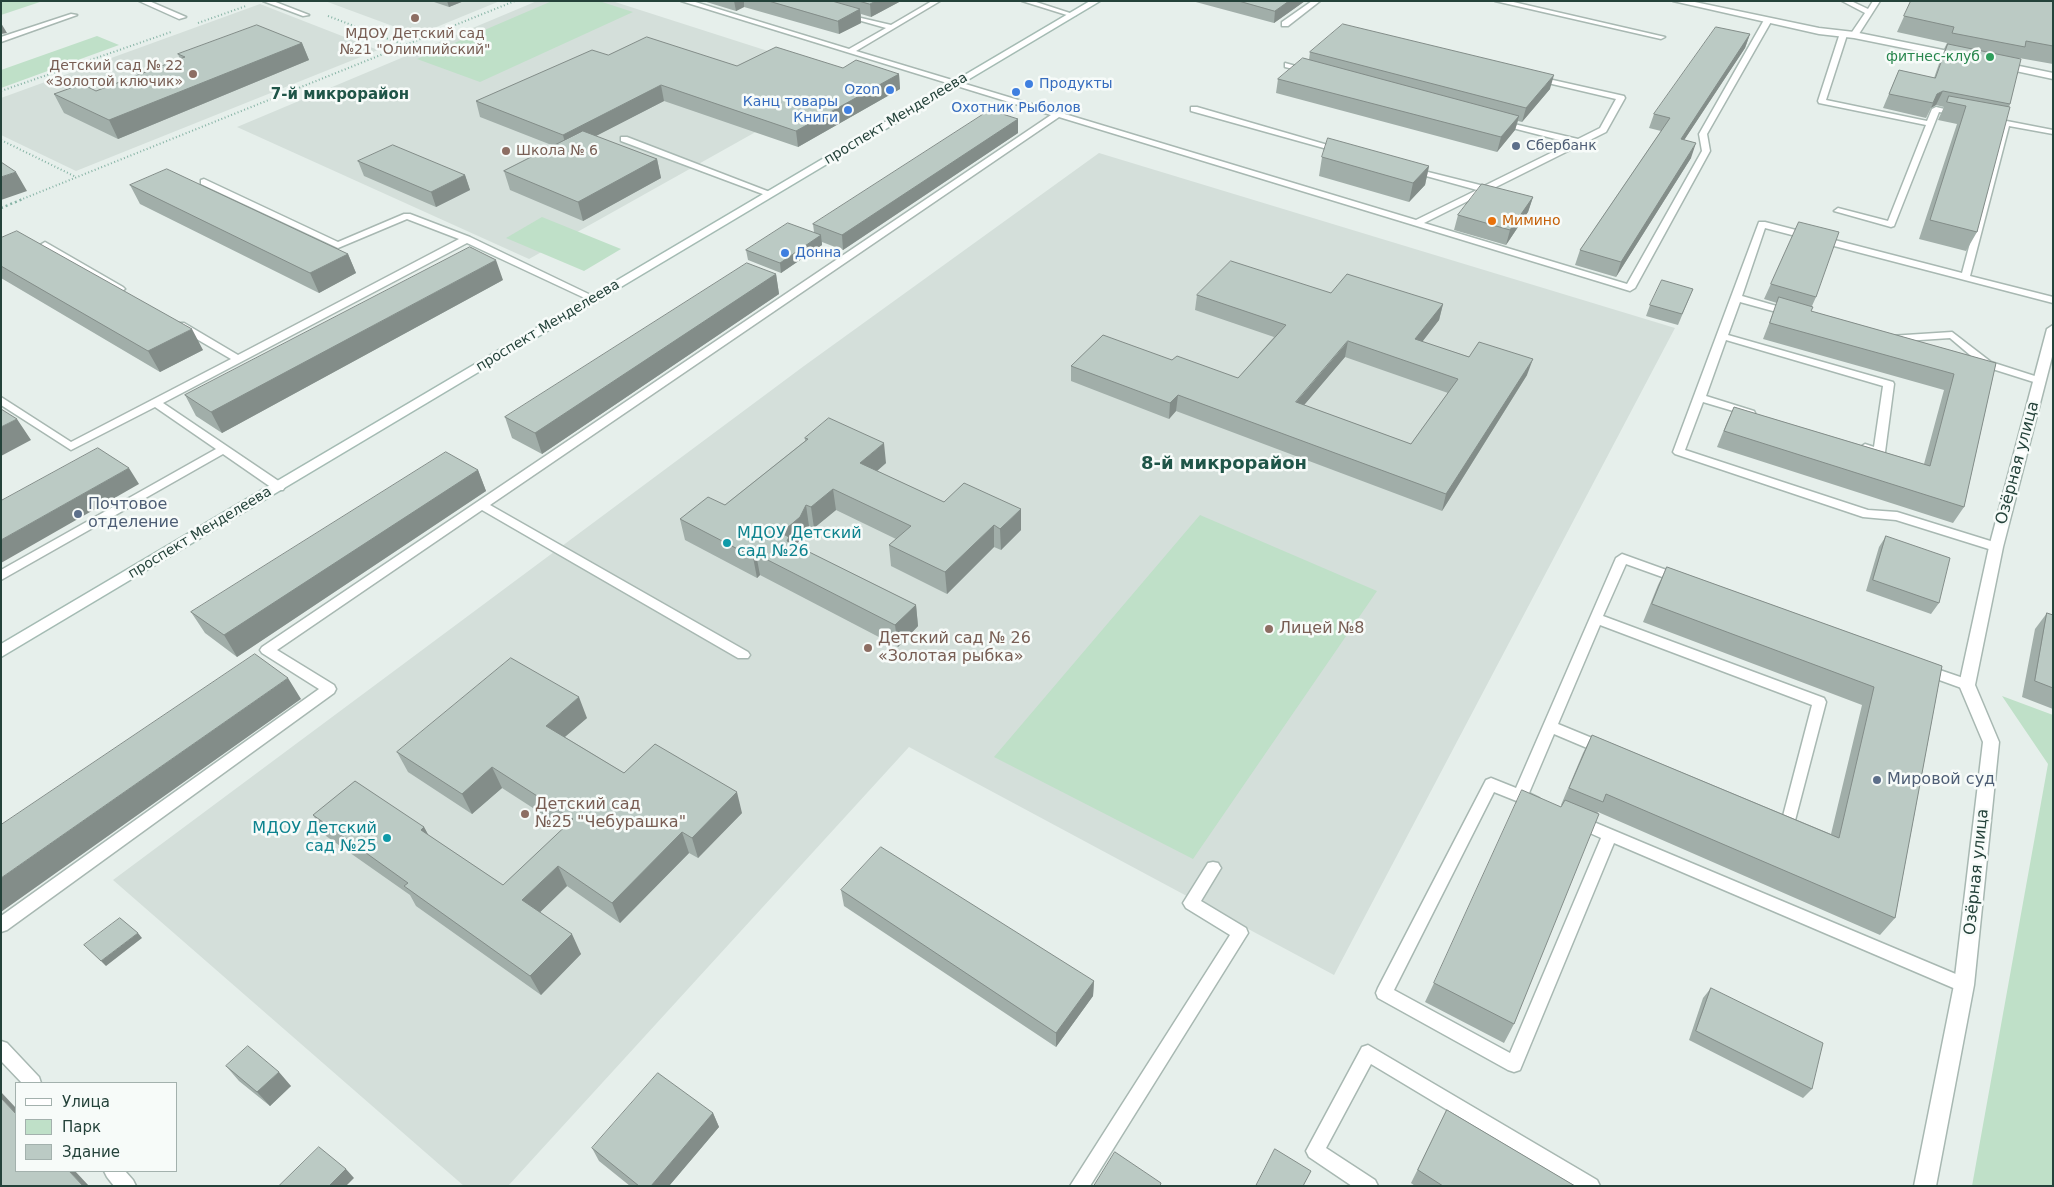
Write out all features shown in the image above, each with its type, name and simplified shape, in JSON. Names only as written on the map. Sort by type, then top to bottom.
[{"type":"street","name":"проспект Менделеева","points":[[1,651],[1096,1]]},
{"type":"street","points":[[1677,1],[1843,35],[1854,34],[2053,76]]},
{"type":"street","name":"Озёрная улица","points":[[1924,1186],[1964,985],[1991,742],[1967,686],[1996,547],[2053,329]]},
{"type":"lane","points":[[142,1],[182,17]]},
{"type":"lane","points":[[266,1],[305,15]]},
{"type":"lane","points":[[684,1],[1630,288],[1706,151],[1703,134],[1768,20]]},
{"type":"lane","points":[[851,51],[937,1]]},
{"type":"lane","points":[[1025,1],[1072,15]]},
{"type":"lane","points":[[1285,24],[1317,1]]},
{"type":"lane","points":[[1498,1],[1661,37]]},
{"type":"lane","points":[[1846,1],[1869,12]]},
{"type":"lane","points":[[1854,34],[1877,1]]},
{"type":"lane","points":[[836,12],[892,27]]},
{"type":"lane","points":[[1,40],[73,15]]},
{"type":"lane","points":[[1843,35],[1822,101],[1930,124]]},
{"type":"lane","points":[[1288,65],[1316,72]]},
{"type":"lane","points":[[1417,223],[1603,130],[1621,98],[1525,75]]},
{"type":"lane","points":[[1194,109],[1354,153]]},
{"type":"lane","points":[[1838,211],[1891,224],[1936,109],[1963,114]]},
{"type":"lane","points":[[1,925],[328,689],[267,650],[1058,114]]},
{"type":"lane","points":[[1980,118],[2053,132]]},
{"type":"lane","points":[[1494,120],[1578,142]]},
{"type":"lane","points":[[1965,278],[2006,123]]},
{"type":"lane","points":[[624,139],[771,194]]},
{"type":"lane","points":[[1400,166],[1485,189]]},
{"type":"lane","points":[[204,182],[338,245],[407,216],[467,240],[594,299]]},
{"type":"lane","points":[[1996,547],[1897,516],[1867,514],[1679,452],[1737,298],[1762,224],[2053,300]]},
{"type":"lane","points":[[1,400],[71,447],[467,240]]},
{"type":"lane","points":[[45,245],[129,295]]},
{"type":"lane","points":[[1737,298],[1801,316]]},
{"type":"lane","points":[[171,320],[238,359]]},
{"type":"lane","points":[[1722,336],[1888,384],[1879,452],[1851,444]]},
{"type":"lane","points":[[1875,336],[1884,339],[1952,336],[1988,364],[2040,381]]},
{"type":"lane","points":[[1699,397],[1756,415]]},
{"type":"lane","points":[[156,402],[279,487]]},
{"type":"lane","points":[[1,576],[224,449]]},
{"type":"lane","points":[[481,505],[743,655]]},
{"type":"lane","points":[[1520,797],[1622,558],[1688,582]]},
{"type":"lane","points":[[1597,619],[1819,702],[1788,824],[1770,817]]},
{"type":"lane","points":[[1912,665],[1967,686]]},
{"type":"lane","points":[[1551,727],[1615,753]]},
{"type":"lane","points":[[1547,808],[1492,784],[1384,994],[1514,1064],[1610,835]]},
{"type":"lane","points":[[1565,816],[1964,985]]},
{"type":"lane","points":[[1078,1186],[1240,933],[1191,903],[1213,868]]},
{"type":"lane","points":[[1,1049],[32,1082]]},
{"type":"lane","points":[[1368,1186],[1315,1151],[1368,1053],[1591,1186]]},
{"type":"lane","points":[[114,1172],[126,1186]]},
{"type":"path","points":[[1,208],[515,1]]},
{"type":"path","points":[[199,23],[246,6]]},
{"type":"path","points":[[328,16],[405,45]]},
{"type":"path","points":[[1,91],[170,32]]},
{"type":"path","points":[[1,140],[77,178]]},
{"type":"shaded area","name":"МДОУ Детский сад №21 \"Олимпийский\"","points":[[325,1],[500,1],[417,35]]},
{"type":"shaded area","name":"Школа № 6","points":[[537,1],[612,1],[852,78],[529,259],[237,127]]},
{"type":"shaded area","name":"Детский сад № 22 «Золотой ключик»","points":[[260,4],[378,50],[76,171],[1,135],[1,98]]},
{"type":"shaded area","points":[[1099,153],[1675,328],[1334,975],[909,747],[508,1186],[464,1186],[113,880],[804,366]]},
{"type":"green space","points":[[1,1],[43,1],[1,15]]},
{"type":"green space","points":[[552,1],[599,1],[633,12],[480,82],[417,59]]},
{"type":"green space","points":[[97,36],[119,45],[1,88],[1,70]]},
{"type":"green space","points":[[542,217],[621,249],[584,271],[506,238]]},
{"type":"green space","points":[[1200,515],[1377,591],[1193,859],[994,757]]},
{"type":"green space","points":[[2002,696],[2053,715],[2053,1186],[1972,1186],[2048,764]]},
{"type":"building","points":[[769,1],[832,1],[860,9],[838,21]]},
{"type":"building","points":[[859,1],[876,1],[870,4]]},
{"type":"building","points":[[1239,1],[1289,1],[1275,11]]},
{"type":"building","points":[[1911,1],[2053,1],[2053,46],[2026,41],[2025,47],[1952,33],[1954,27],[1904,16]]},
{"type":"building","points":[[1343,24],[1554,75],[1526,108],[1310,52]]},
{"type":"building","points":[[257,25],[302,43],[109,120],[54,94],[82,84],[96,91],[185,57],[178,54]]},
{"type":"building","points":[[1716,27],[1750,34],[1681,139],[1696,143],[1621,262],[1580,250],[1670,118],[1654,114]]},
{"type":"building","points":[[647,37],[737,66],[776,47],[843,68],[856,60],[899,74],[796,131],[661,85],[563,135],[476,101],[592,50],[608,55]]},
{"type":"building","points":[[1948,44],[2021,59],[2010,104],[1943,91],[1937,94],[1933,103],[1889,94],[1899,70],[1935,78]]},
{"type":"building","points":[[1303,58],[1519,116],[1501,137],[1278,79]]},
{"type":"building","points":[[1949,96],[2010,107],[1977,232],[1930,220],[1966,106],[1947,102]]},
{"type":"building","points":[[990,110],[1018,119],[842,235],[813,224]]},
{"type":"building","points":[[583,131],[657,159],[578,202],[504,171]]},
{"type":"building","points":[[1328,138],[1429,166],[1413,183],[1322,157]]},
{"type":"building","points":[[393,145],[465,175],[431,192],[358,161]]},
{"type":"building","points":[[1,162],[16,172],[1,177]]},
{"type":"building","points":[[167,169],[348,254],[310,273],[130,185]]},
{"type":"building","points":[[1482,184],[1533,197],[1510,230],[1458,215]]},
{"type":"building","points":[[1799,222],[1839,232],[1816,297],[1771,284]]},
{"type":"building","points":[[788,223],[821,235],[780,263],[746,250]]},
{"type":"building","points":[[17,231],[192,329],[148,351],[1,266],[1,238]]},
{"type":"building","points":[[470,247],[496,260],[211,412],[185,395]]},
{"type":"building","points":[[1231,261],[1331,293],[1347,274],[1443,304],[1415,339],[1469,357],[1479,342],[1533,359],[1446,494],[1178,395],[1170,403],[1071,366],[1103,335],[1172,360],[1177,356],[1238,378],[1286,325],[1197,295]],"holes":[[[1348,341],[1458,379],[1411,444],[1296,402]]]},
{"type":"building","points":[[747,263],[776,274],[535,433],[505,417]]},
{"type":"building","points":[[1662,280],[1693,289],[1682,314],[1650,305]]},
{"type":"building","points":[[1779,297],[1813,307],[1811,311],[1996,363],[1964,507],[1724,431],[1734,407],[1930,466],[1954,374],[1770,323]]},
{"type":"building","points":[[1,409],[17,419],[1,427]]},
{"type":"building","points":[[829,418],[884,443],[860,463],[944,502],[964,483],[1021,509],[1000,529],[994,525],[945,572],[889,545],[911,526],[833,489],[811,507],[806,505],[800,517],[781,533],[789,537],[787,541],[916,605],[895,625],[756,554],[753,557],[680,519],[708,497],[725,505],[808,439],[805,438]]},
{"type":"building","points":[[98,448],[129,468],[1,540],[1,501]]},
{"type":"building","points":[[446,452],[478,470],[224,635],[191,612]]},
{"type":"building","points":[[1886,536],[1950,558],[1939,603],[1873,580]]},
{"type":"building","points":[[1667,567],[1942,666],[1895,918],[1606,794],[1603,802],[1569,788],[1592,735],[1839,838],[1874,687],[1652,604]]},
{"type":"building","points":[[2047,613],[2053,615],[2053,688],[2035,681]]},
{"type":"building","points":[[255,654],[288,678],[1,878],[1,825]]},
{"type":"building","name":"МДОУ Детский сад №25","points":[[511,658],[579,697],[546,726],[624,773],[655,744],[737,792],[692,838],[682,832],[612,903],[558,866],[522,900],[572,934],[530,976],[404,886],[408,883],[313,815],[355,781],[424,827],[421,830],[503,885],[573,819],[492,767],[462,794],[397,752]]},
{"type":"building","points":[[1522,790],[1561,807],[1565,800],[1599,814],[1514,1024],[1434,983]]},
{"type":"building","points":[[881,847],[1094,981],[1056,1033],[841,890]]},
{"type":"building","points":[[120,918],[138,933],[101,961],[84,945]]},
{"type":"building","points":[[1711,988],[1823,1043],[1812,1089],[1696,1031]]},
{"type":"building","points":[[248,1046],[279,1072],[257,1092],[226,1066]]},
{"type":"building","points":[[658,1073],[713,1113],[651,1186],[639,1186],[592,1148]]},
{"type":"building","points":[[1,1098],[15,1113],[15,1172],[70,1172],[83,1186],[1,1186]]},
{"type":"building","points":[[1447,1110],[1575,1186],[1443,1186],[1418,1170]]},
{"type":"building","points":[[319,1147],[346,1169],[329,1186],[279,1186]]},
{"type":"building","points":[[1275,1149],[1311,1171],[1303,1186],[1256,1186]]},
{"type":"building","points":[[1115,1152],[1161,1183],[1160,1186],[1094,1186]]},
{"type":"place","name":"МДОУ Детский сад №21 \"Олимпийский\"","points":[[415,18]]},
{"type":"place","name":"фитнес-клуб","points":[[1990,57]]},
{"type":"place","name":"Детский сад № 22 «Золотой ключик»","points":[[193,74]]},
{"type":"place","name":"Продукты","points":[[1029,84]]},
{"type":"place","name":"Ozon","points":[[890,90]]},
{"type":"place","name":"Охотник Рыболов","points":[[1016,92]]},
{"type":"place","name":"Канц товары Книги","points":[[848,110]]},
{"type":"place","name":"Сбербанк","points":[[1516,146]]},
{"type":"place","name":"Школа № 6","points":[[506,151]]},
{"type":"place","name":"Мимино","points":[[1492,221]]},
{"type":"place","name":"Донна","points":[[785,253]]},
{"type":"place","name":"Почтовое отделение","points":[[78,514]]},
{"type":"place","name":"МДОУ Детский сад №26","points":[[727,543]]},
{"type":"place","name":"Лицей №8","points":[[1269,629]]},
{"type":"place","name":"Детский сад № 26 «Золотая рыбка»","points":[[868,648]]},
{"type":"place","name":"Мировой суд","points":[[1877,780]]},
{"type":"place","name":"Детский сад №25 \"Чебурашка\"","points":[[525,814]]},
{"type":"place","name":"МДОУ Детский сад №25","points":[[387,838]]},
{"type":"district","name":"7-й микрорайон","points":[[340,95]]},
{"type":"district","name":"8-й микрорайон","points":[[1224,464]]}]
